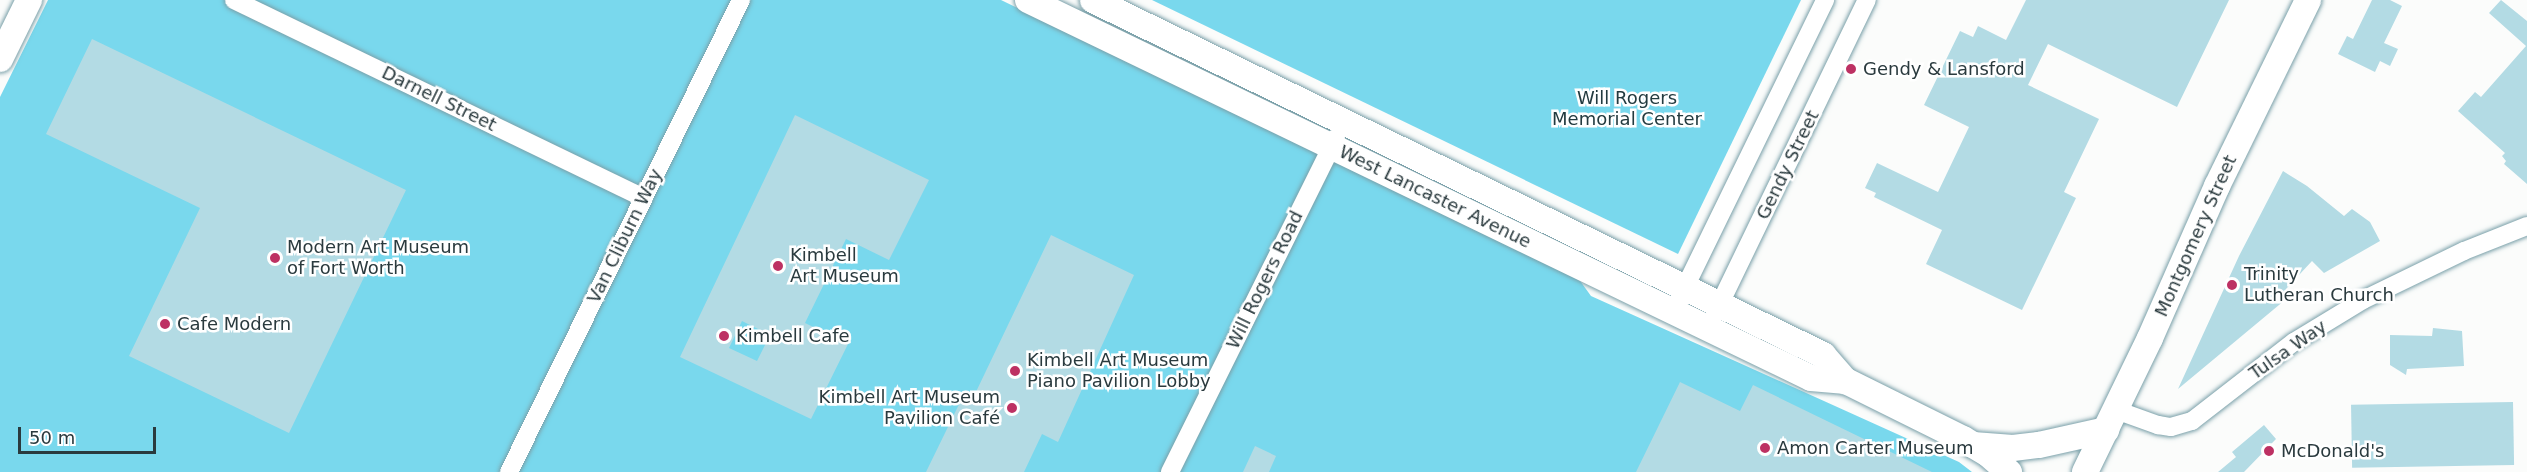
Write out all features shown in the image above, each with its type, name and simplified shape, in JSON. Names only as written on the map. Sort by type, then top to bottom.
[{"type":"main road","points":[[0,59],[29,0]]},
{"type":"main road","name":"West Lancaster Avenue","points":[[1028,0],[1810,378],[1846,381],[1973,445],[2009,472]]},
{"type":"main road","name":"West Lancaster Avenue","points":[[1093,0],[1823,354],[1846,381]]},
{"type":"main road","name":"Montgomery Street","points":[[2085,472],[2111,420],[2217,186],[2308,0]]},
{"type":"main road","points":[[1973,445],[2022,447],[2111,420]]},
{"type":"street","name":"Darnell Street","points":[[234,0],[644,198]]},
{"type":"street","name":"Van Cliburn Way","points":[[509,472],[741,0]]},
{"type":"street","points":[[1673,312],[1825,0]]},
{"type":"street","name":"Gendy Street","points":[[1708,329],[1867,0]]},
{"type":"street","name":"Will Rogers Road","points":[[1170,472],[1344,121]]},
{"type":"street","name":"Tulsa Way","points":[[2111,420],[2171,427],[2192,421],[2294,342],[2363,300],[2463,251],[2527,226]]},
{"type":"green space","points":[[48,0],[1001,0],[1578,278],[1591,296],[1959,462],[1972,472],[0,472],[0,97]]},
{"type":"green space","name":"Will Rogers Memorial Center","points":[[1152,0],[1801,0],[1678,254]]},
{"type":"building","points":[[2026,0],[2229,0],[2177,107],[2048,44],[2028,85],[2099,119],[2064,192],[2076,198],[2022,310],[1926,264],[1942,230],[1874,197],[1876,193],[1865,188],[1877,163],[1938,192],[1969,127],[1924,105],[1960,31],[1973,37],[1978,26],[2006,40]]},
{"type":"building","points":[[2372,0],[2390,0],[2402,6],[2384,43],[2398,49],[2390,66],[2380,61],[2375,72],[2338,54],[2347,36],[2353,39]]},
{"type":"building","points":[[2501,0],[2527,21],[2527,184],[2504,164],[2506,161],[2502,156],[2505,153],[2458,111],[2475,92],[2481,97],[2526,46],[2489,13]]},
{"type":"building","name":"Modern Art Museum of Fort Worth","points":[[92,39],[406,190],[289,433],[129,356],[200,208],[46,134]]},
{"type":"building","name":"Kimbell Art Museum","points":[[795,115],[929,180],[889,260],[846,239],[805,323],[848,344],[811,419],[680,357]],"holes":[[[742,321],[770,335],[757,361],[729,348]]]},
{"type":"building","points":[[2283,171],[2307,186],[2344,216],[2352,209],[2370,222],[2380,241],[2324,273],[2312,261],[2286,289],[2291,295],[2178,389],[2239,256]]},
{"type":"building","points":[[1051,235],[1134,275],[1058,442],[1042,434],[1024,472],[926,472],[965,392],[974,396]]},
{"type":"building","points":[[2433,328],[2462,331],[2464,366],[2407,369],[2406,375],[2390,365],[2390,335],[2432,336]]},
{"type":"building","name":"Amon Carter Museum","points":[[1680,382],[1740,411],[1753,385],[1932,472],[1636,472]]},
{"type":"building","points":[[2513,402],[2514,465],[2352,468],[2351,405]]},
{"type":"building","points":[[2264,425],[2276,439],[2244,472],[2218,472],[2236,457],[2232,452]]},
{"type":"building","points":[[1255,446],[1276,456],[1269,472],[1243,472]]},
{"type":"place","name":"Gendy & Lansford","points":[[1851,69]]},
{"type":"place","name":"Modern Art Museum of Fort Worth","points":[[275,258]]},
{"type":"place","name":"Kimbell Art Museum","points":[[778,266]]},
{"type":"place","name":"Trinity Lutheran Church","points":[[2232,285]]},
{"type":"place","name":"Cafe Modern","points":[[165,324]]},
{"type":"place","name":"Kimbell Cafe","points":[[724,336]]},
{"type":"place","name":"Kimbell Art Museum Piano Pavilion Lobby","points":[[1015,371]]},
{"type":"place","name":"Kimbell Art Museum Pavilion Café","points":[[1012,408]]},
{"type":"place","name":"Amon Carter Museum","points":[[1765,448]]},
{"type":"place","name":"McDonald's","points":[[2269,451]]}]
